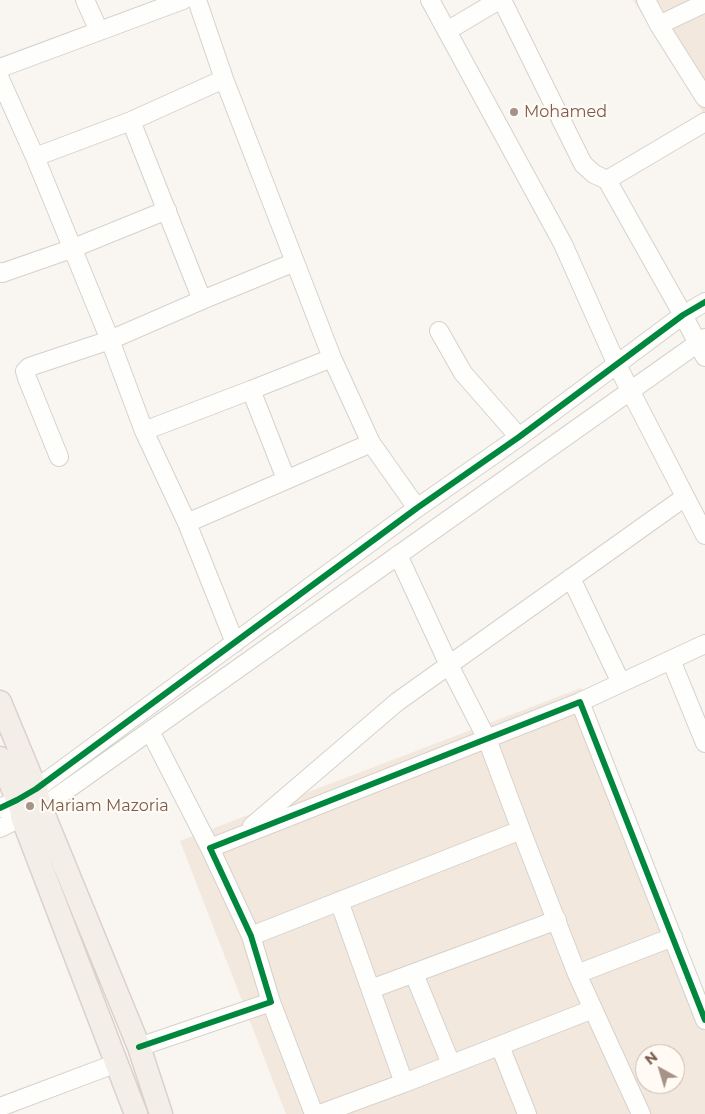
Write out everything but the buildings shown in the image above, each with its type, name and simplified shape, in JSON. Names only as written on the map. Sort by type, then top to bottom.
[{"type":"main road","points":[[0,702],[23,804],[136,1114]]},
{"type":"main road","points":[[0,758],[139,1047],[161,1114]]},
{"type":"street","points":[[85,0],[99,31]]},
{"type":"street","points":[[0,68],[183,0]]},
{"type":"street","points":[[197,0],[224,79],[332,358],[371,442],[417,508]]},
{"type":"street","points":[[430,0],[563,244],[617,365],[705,535]]},
{"type":"street","points":[[23,804],[150,730],[630,390],[703,346],[683,315],[606,180],[594,174],[583,164],[501,0],[447,31]]},
{"type":"street","points":[[646,0],[659,25],[705,98]]},
{"type":"street","points":[[659,25],[705,3]]},
{"type":"street","points":[[0,79],[35,157],[71,249],[110,340],[144,431],[187,523],[235,643]]},
{"type":"street","points":[[35,157],[131,121],[224,79]]},
{"type":"street","points":[[131,121],[202,300]]},
{"type":"street","points":[[606,180],[705,122]]},
{"type":"street","points":[[0,272],[2,273],[71,249],[167,210]]},
{"type":"street","points":[[59,457],[27,378],[25,371],[29,367],[110,340],[295,262]]},
{"type":"street","points":[[0,828],[23,804],[235,643],[417,508],[519,437],[683,315],[705,302]]},
{"type":"street","points":[[439,331],[463,373],[519,437]]},
{"type":"street","points":[[144,431],[332,358]]},
{"type":"street","points":[[251,390],[286,480]]},
{"type":"street","points":[[187,523],[371,442]]},
{"type":"street","points":[[242,834],[397,702],[684,496]]},
{"type":"street","points":[[398,555],[486,739],[577,974],[641,1114]]},
{"type":"street","points":[[571,578],[621,683]]},
{"type":"street","points":[[210,848],[580,702],[705,644]]},
{"type":"street","points":[[672,660],[705,743]]},
{"type":"street","points":[[580,702],[705,1020]]},
{"type":"street","points":[[150,730],[210,848],[251,936],[272,1002],[314,1114]]},
{"type":"street","points":[[251,936],[521,830]]},
{"type":"street","points":[[339,900],[404,1083]]},
{"type":"street","points":[[371,989],[557,920]]},
{"type":"street","points":[[577,974],[673,937]]},
{"type":"street","points":[[414,974],[451,1064]]},
{"type":"street","points":[[139,1047],[272,1002]]},
{"type":"street","points":[[320,1114],[593,1009]]},
{"type":"street","points":[[500,1046],[527,1114]]},
{"type":"street","points":[[0,1107],[117,1063]]},
{"type":"shaded area","points":[[633,0],[705,0],[705,116]]},
{"type":"shaded area","points":[[581,688],[705,1002],[705,1114],[286,1114],[180,841]]},
{"type":"cycle path","points":[[0,808],[36,789],[417,508],[519,437],[683,315],[705,302]]},
{"type":"cycle path","points":[[139,1047],[271,1002],[251,936],[210,848],[580,702],[705,1020]]},
{"type":"place","name":"Mohamed","points":[[514,112]]},
{"type":"place","name":"Mariam Mazoria","points":[[30,806]]}]
